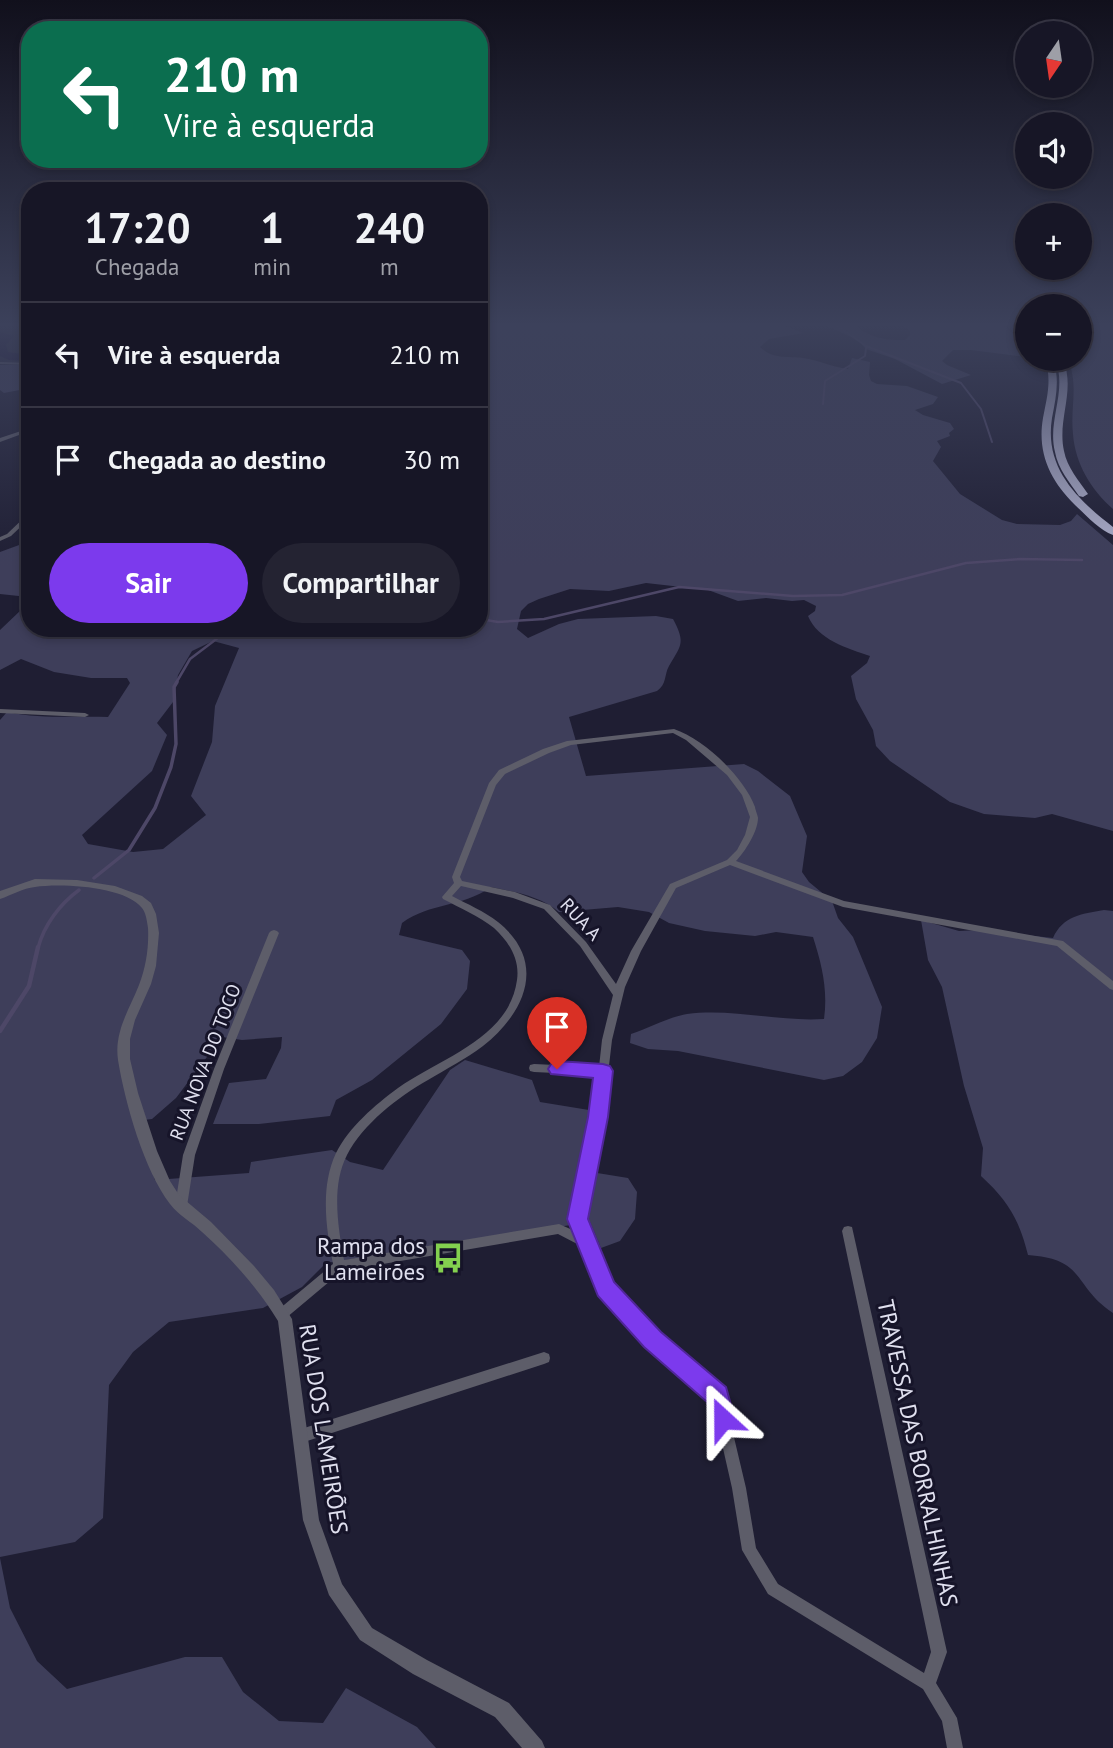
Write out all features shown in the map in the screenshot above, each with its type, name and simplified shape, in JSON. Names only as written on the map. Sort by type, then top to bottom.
[{"type":"highway","points":[[1050,407],[1045,447],[1060,481],[1071,495],[1113,532]]},
{"type":"highway","points":[[1063,407],[1058,432],[1062,460],[1084,495],[1113,521]]},
{"type":"street","points":[[0,440],[21,432]]},
{"type":"street","points":[[0,539],[9,535],[21,523]]},
{"type":"street","points":[[0,711],[85,715]]},
{"type":"street","points":[[339,1266],[335,1245],[333,1186],[340,1156],[394,1096],[476,1045],[498,1027],[517,999],[525,978],[522,957],[498,926],[446,897],[459,883],[456,877],[492,785],[502,772],[570,743],[659,732],[683,734],[730,773],[747,795],[754,817],[750,835],[741,851],[730,862],[673,886],[636,951],[618,995],[578,1219],[606,1289],[652,1339],[718,1396],[739,1488],[749,1550],[773,1589],[928,1684],[949,1718],[955,1748]]},
{"type":"street","points":[[730,862],[843,904],[1060,943],[1113,986]]},
{"type":"street","name":"RUA DOS LAMEIRÕES","points":[[0,895],[33,883],[62,881],[104,887],[127,894],[146,904],[153,921],[152,947],[146,982],[125,1027],[124,1057],[139,1116],[160,1175],[174,1200],[206,1226],[272,1296],[282,1314],[295,1381],[311,1520],[335,1589],[366,1634],[419,1667],[502,1710],[535,1748]]},
{"type":"street","name":"RUA A","points":[[459,883],[515,895],[547,907],[583,944],[618,995]]},
{"type":"street","name":"RUA NOVA DO TOCO","points":[[181,1206],[193,1143],[219,1069],[274,933]]},
{"type":"street","points":[[534,1068],[603,1071]]},
{"type":"street","points":[[282,1314],[339,1266],[559,1228],[589,1244]]},
{"type":"street","name":"TRAVESSA DAS BORRALHINHAS","points":[[848,1231],[939,1652],[928,1684]]},
{"type":"street","points":[[301,1436],[544,1358]]},
{"type":"shaded area","points":[[488,407],[925,407],[915,410],[950,423],[954,429],[949,433],[950,436],[937,441],[941,447],[933,461],[960,494],[1002,520],[1017,524],[1060,525],[1071,521],[1077,514],[1113,545],[1113,831],[1052,814],[1035,818],[984,814],[950,802],[890,761],[876,746],[873,730],[856,699],[851,676],[867,663],[870,656],[826,637],[808,616],[815,611],[816,606],[804,600],[766,598],[738,601],[708,590],[646,583],[609,591],[570,589],[528,604],[521,611],[517,629],[528,638],[578,619],[656,616],[673,619],[680,634],[680,644],[667,669],[664,682],[657,691],[569,717],[586,776],[744,764],[758,771],[790,796],[807,836],[802,872],[809,882],[832,901],[838,918],[853,937],[882,1007],[877,1038],[862,1062],[843,1076],[824,1080],[678,1051],[648,1049],[630,1043],[631,1034],[687,1014],[721,1013],[824,1019],[823,978],[813,937],[776,932],[755,936],[705,931],[669,923],[649,912],[618,907],[559,912],[535,898],[491,887],[469,899],[413,916],[402,923],[399,935],[462,950],[470,961],[467,989],[441,1024],[372,1080],[336,1100],[330,1116],[259,1124],[213,1124],[229,1083],[266,1079],[281,1048],[282,1037],[242,1040],[222,1037],[176,1098],[152,1119],[135,1121],[155,1180],[249,1173],[251,1162],[332,1150],[350,1162],[383,1170],[450,1070],[465,1060],[532,1080],[540,1102],[595,1111],[585,1171],[628,1178],[637,1192],[635,1219],[620,1241],[601,1248],[590,1222],[326,1263],[302,1287],[263,1308],[169,1322],[133,1352],[109,1385],[103,1518],[75,1542],[0,1557],[0,720],[7,712],[44,716],[108,717],[130,683],[127,678],[91,678],[54,672],[21,659],[0,670],[0,630],[21,610],[21,637],[488,637]],"holes":[[[213,641],[239,648],[215,706],[212,742],[191,796],[206,815],[163,849],[133,852],[88,844],[82,835],[152,771],[167,735],[157,723],[173,702],[178,675],[192,651]]]},
{"type":"shaded area","points":[[1073,407],[1113,407],[1113,509],[1086,475],[1074,445]]},
{"type":"shaded area","points":[[21,544],[21,596],[0,594],[0,552]]},
{"type":"shaded area","points":[[1104,910],[1113,911],[1113,1313],[1100,1303],[1070,1268],[1060,1262],[1028,1255],[1021,1231],[1011,1211],[981,1176],[983,1148],[964,1086],[942,987],[928,960],[921,920],[959,931],[978,930],[1053,938],[1067,921]]},
{"type":"shaded area","points":[[0,1558],[10,1608],[37,1661],[67,1689],[185,1657],[222,1657],[243,1692],[279,1721],[323,1723],[346,1688],[417,1727],[436,1748],[0,1748]]},
{"type":"waterway","points":[[979,407],[992,442]]},
{"type":"waterway","points":[[488,620],[544,619],[679,587],[793,596],[842,595],[966,563],[1020,559],[1082,560]]},
{"type":"waterway","points":[[176,683],[190,659],[219,637]]},
{"type":"waterway","points":[[94,878],[129,850],[155,808],[171,767],[176,744],[174,687],[177,682]]},
{"type":"waterway","points":[[38,948],[44,931],[54,916],[79,890]]},
{"type":"waterway","points":[[0,1031],[29,986],[38,947]]},
{"type":"place","name":"Rampa dos Lameirões","points":[[448,1258]]},
{"type":"route","points":[[557,1069],[603,1071],[598,1117],[578,1219],[606,1289],[652,1339],[718,1396],[723,1419]]}]
